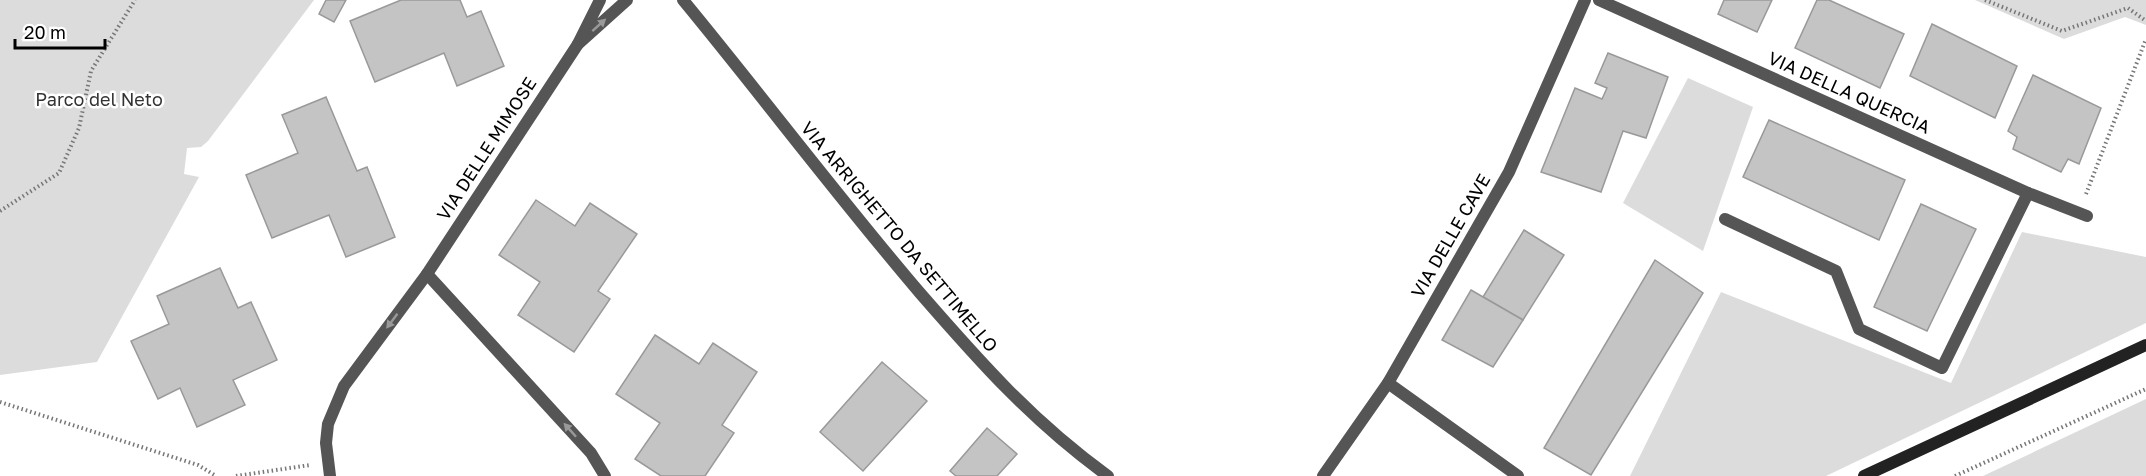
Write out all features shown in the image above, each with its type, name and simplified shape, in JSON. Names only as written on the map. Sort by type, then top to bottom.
[{"type":"main road","points":[[1864,476],[1881,472],[2146,345]]},
{"type":"street","name":"VIA DELLE MIMOSE","points":[[330,476],[328,424],[344,386],[427,274],[578,45],[600,0]]},
{"type":"street","name":"VIA DELLE MIMOSE","points":[[578,45],[627,0]]},
{"type":"street","name":"VIA ARRIGHETTO DA SETTIMELLO","points":[[683,0],[856,217],[997,382],[1049,430],[1108,476]]},
{"type":"street","name":"VIA DELLE CAVE","points":[[1323,476],[1388,383],[1509,172],[1585,0]]},
{"type":"street","name":"VIA DELLA QUERCIA","points":[[1599,0],[2028,193],[2082,215]]},
{"type":"street","points":[[1725,219],[1836,271],[1859,329],[1942,368],[2028,193]]},
{"type":"street","points":[[427,274],[591,453],[605,476]]},
{"type":"street","points":[[1388,383],[1518,476]]},
{"type":"path","points":[[0,211],[59,173],[79,128],[91,71],[135,0]]},
{"type":"path","points":[[1985,0],[2062,31],[2128,8],[2146,21]]},
{"type":"path","points":[[2082,215],[2146,39]]},
{"type":"path","points":[[1955,476],[2146,389]]},
{"type":"path","points":[[0,402],[198,465],[216,476]]},
{"type":"path","points":[[236,476],[328,463]]},
{"type":"green space","name":"Parco del Neto","points":[[0,0],[314,0],[208,141],[201,147],[187,148],[184,174],[199,177],[97,362],[0,375]]},
{"type":"green space","points":[[1975,0],[2146,0],[2146,25],[2125,17],[2064,39]]},
{"type":"green space","points":[[1688,78],[1753,107],[1703,251],[1623,203]]},
{"type":"green space","points":[[2022,232],[2146,257],[2146,323],[1826,476],[1630,476],[1721,292],[1951,383]]},
{"type":"green space","points":[[2146,399],[2146,476],[1983,476]]},
{"type":"building","points":[[326,0],[346,0],[334,22],[319,14]]},
{"type":"building","points":[[401,0],[460,0],[467,17],[481,11],[504,66],[457,86],[444,53],[375,82],[350,21]]},
{"type":"building","points":[[1724,0],[1772,0],[1757,32],[1718,14]]},
{"type":"building","points":[[1817,0],[1829,0],[1904,34],[1880,88],[1795,48]]},
{"type":"building","points":[[1932,24],[2017,66],[1995,118],[1910,76]]},
{"type":"building","points":[[1608,53],[1668,77],[1646,138],[1623,131],[1601,192],[1541,172],[1575,88],[1602,99],[1607,88],[1595,83]]},
{"type":"building","points":[[2033,75],[2101,108],[2079,164],[2068,159],[2061,172],[2013,149],[2017,137],[2008,131]]},
{"type":"building","points":[[326,97],[357,171],[367,167],[395,237],[346,257],[329,215],[272,238],[246,175],[298,153],[282,115]]},
{"type":"building","points":[[1769,120],[1905,180],[1879,240],[1743,177]]},
{"type":"building","points":[[536,200],[575,226],[590,203],[637,234],[598,291],[610,299],[574,352],[518,315],[540,282],[499,255]]},
{"type":"building","points":[[1921,204],[1976,229],[1927,331],[1874,307]]},
{"type":"building","points":[[1524,230],[1564,255],[1523,320],[1483,297]]},
{"type":"building","points":[[1655,260],[1703,293],[1591,475],[1544,448]]},
{"type":"building","points":[[220,268],[238,308],[251,302],[277,360],[233,380],[245,405],[197,427],[180,388],[158,399],[131,341],[169,324],[157,296]]},
{"type":"building","points":[[1471,290],[1523,320],[1493,367],[1442,340]]},
{"type":"building","points":[[655,335],[699,364],[713,343],[757,372],[722,425],[734,433],[705,476],[661,476],[635,459],[660,423],[616,394]]},
{"type":"building","points":[[882,362],[927,401],[863,471],[820,432]]},
{"type":"building","points":[[987,428],[1017,454],[997,476],[956,476],[950,471]]}]
